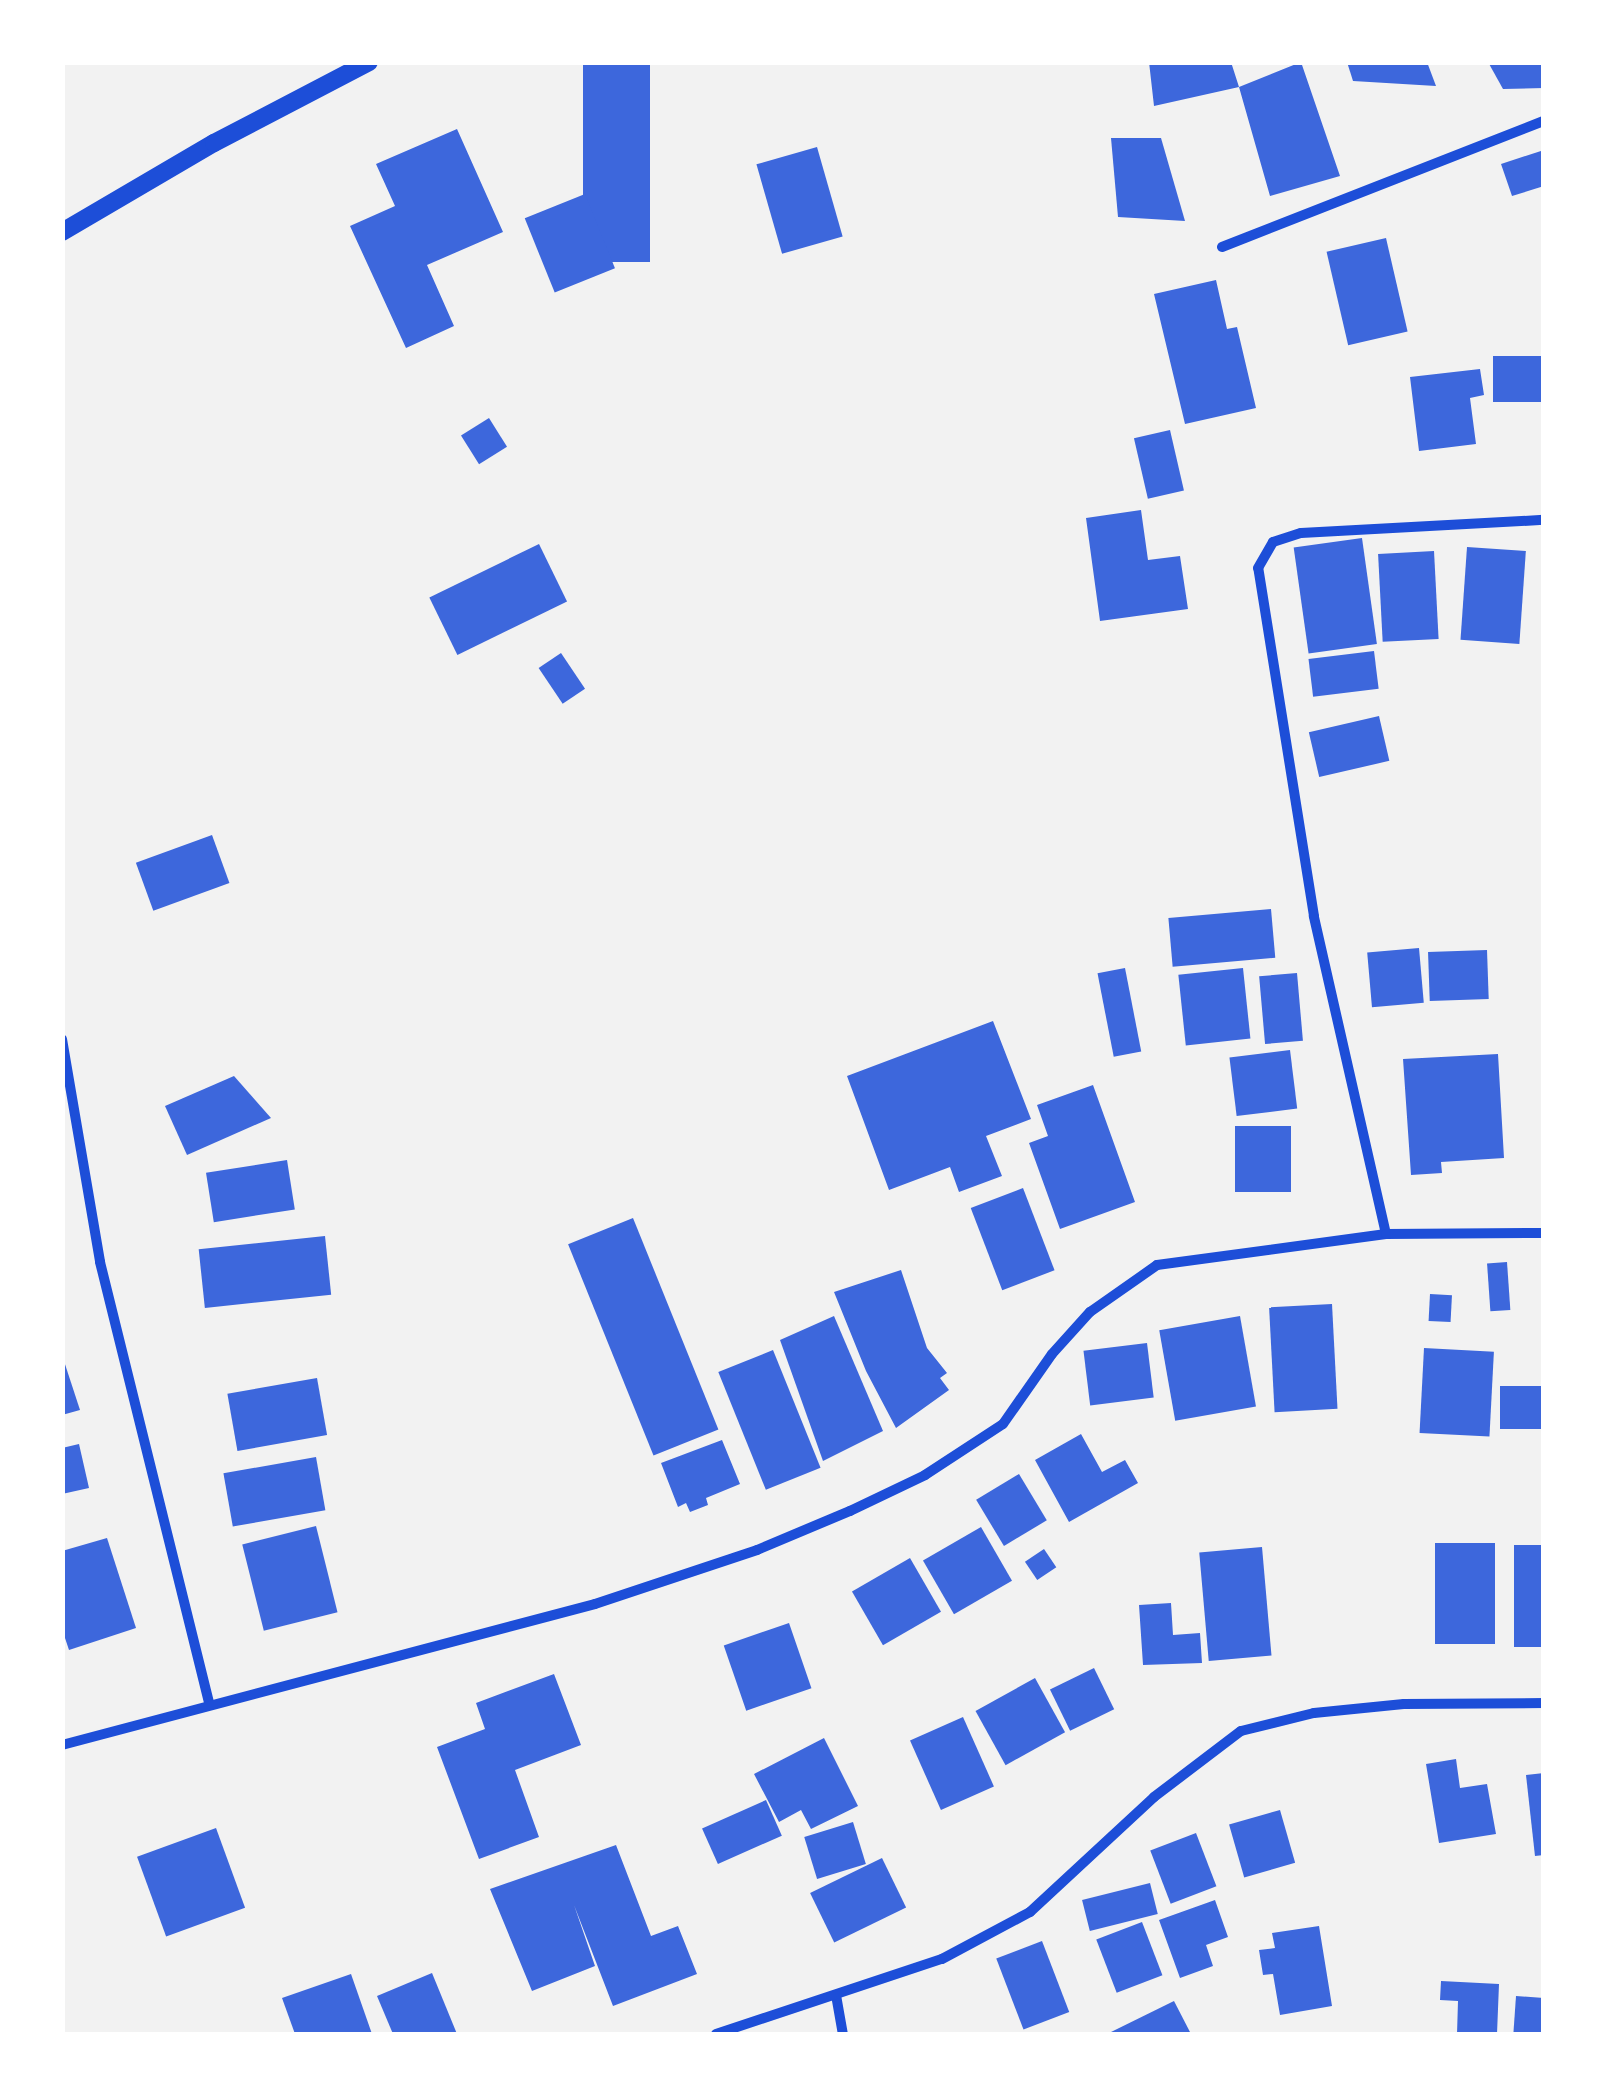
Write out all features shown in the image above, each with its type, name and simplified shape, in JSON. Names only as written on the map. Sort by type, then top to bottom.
[{"type":"street","points":[[62,232],[214,143],[368,62]]},
{"type":"street","points":[[1222,247],[1544,120]]},
{"type":"street","points":[[1386,1234],[1314,916],[1258,568],[1274,542],[1301,533],[1544,520]]},
{"type":"street","points":[[62,1039],[100,1262],[209,1703]]},
{"type":"street","points":[[62,1745],[209,1703],[595,1604],[756,1550],[925,1475],[1004,1424],[1052,1354],[1090,1312],[1157,1265],[1386,1234],[1544,1233]]},
{"type":"street","points":[[716,2034],[942,1959],[1030,1912],[1154,1797],[1241,1731],[1314,1712],[1404,1704],[1544,1702]]},
{"type":"street","points":[[836,1996],[844,2034]]},
{"type":"building","points":[[583,62],[650,62],[650,262],[583,262]]},
{"type":"building","points":[[1149,62],[1231,62],[1239,87],[1154,106]]},
{"type":"building","points":[[1301,62],[1340,176],[1270,196],[1239,87]]},
{"type":"building","points":[[1347,62],[1427,62],[1436,86],[1353,81]]},
{"type":"building","points":[[1488,62],[1544,62],[1544,88],[1503,89]]},
{"type":"building","points":[[457,129],[503,232],[427,265],[454,326],[406,348],[350,226],[395,206],[376,164]]},
{"type":"building","points":[[1111,138],[1161,138],[1185,221],[1118,217]]},
{"type":"building","points":[[817,147],[843,236],[782,254],[756,164]]},
{"type":"building","points":[[1544,150],[1544,186],[1512,196],[1501,164]]},
{"type":"building","points":[[585,194],[615,268],[555,293],[525,218]]},
{"type":"building","points":[[1386,238],[1408,332],[1348,345],[1327,252]]},
{"type":"building","points":[[1216,280],[1227,329],[1237,327],[1256,408],[1185,424],[1154,294]]},
{"type":"building","points":[[1493,356],[1544,356],[1544,402],[1493,402]]},
{"type":"building","points":[[1480,369],[1484,395],[1470,398],[1476,444],[1419,451],[1410,377]]},
{"type":"building","points":[[489,418],[507,447],[479,464],[461,435]]},
{"type":"building","points":[[1170,430],[1184,490],[1148,499],[1134,438]]},
{"type":"building","points":[[1141,510],[1148,560],[1180,556],[1188,609],[1100,621],[1086,518]]},
{"type":"building","points":[[1362,538],[1377,644],[1309,654],[1294,548]]},
{"type":"building","points":[[539,544],[567,602],[457,655],[429,597]]},
{"type":"building","points":[[1467,547],[1526,551],[1519,644],[1461,640]]},
{"type":"building","points":[[1434,551],[1439,639],[1383,642],[1378,554]]},
{"type":"building","points":[[1374,651],[1379,689],[1313,697],[1308,659]]},
{"type":"building","points":[[561,653],[585,689],[563,704],[539,668]]},
{"type":"building","points":[[1379,716],[1389,761],[1319,777],[1309,732]]},
{"type":"building","points":[[212,835],[229,883],[153,911],[136,863]]},
{"type":"building","points":[[1271,909],[1275,958],[1173,967],[1168,918]]},
{"type":"building","points":[[1419,948],[1424,1003],[1372,1007],[1367,953]]},
{"type":"building","points":[[1487,950],[1489,999],[1430,1001],[1428,952]]},
{"type":"building","points":[[1125,968],[1141,1051],[1114,1057],[1098,973]]},
{"type":"building","points":[[1243,968],[1250,1039],[1186,1045],[1178,975]]},
{"type":"building","points":[[1297,973],[1303,1041],[1265,1044],[1259,976]]},
{"type":"building","points":[[993,1021],[1031,1119],[986,1136],[1002,1176],[959,1192],[950,1167],[889,1190],[847,1076]]},
{"type":"building","points":[[1290,1050],[1297,1109],[1237,1116],[1229,1057]]},
{"type":"building","points":[[1498,1054],[1504,1158],[1441,1162],[1442,1173],[1411,1175],[1403,1059]]},
{"type":"building","points":[[234,1076],[271,1118],[187,1155],[165,1106]]},
{"type":"building","points":[[1093,1085],[1135,1202],[1060,1229],[1029,1143],[1048,1136],[1037,1105]]},
{"type":"building","points":[[1235,1126],[1291,1126],[1291,1192],[1235,1192]]},
{"type":"building","points":[[287,1160],[295,1209],[214,1222],[206,1173]]},
{"type":"building","points":[[1023,1188],[1055,1270],[1002,1290],[971,1208]]},
{"type":"building","points":[[633,1218],[718,1429],[654,1456],[568,1244]]},
{"type":"building","points":[[325,1236],[331,1295],[205,1308],[199,1249]]},
{"type":"building","points":[[1507,1262],[1510,1310],[1490,1311],[1487,1263]]},
{"type":"building","points":[[901,1270],[927,1348],[947,1373],[940,1378],[949,1390],[896,1428],[866,1371],[834,1292]]},
{"type":"building","points":[[1430,1294],[1452,1295],[1451,1322],[1429,1321]]},
{"type":"building","points":[[1332,1304],[1337,1409],[1275,1412],[1269,1307]]},
{"type":"building","points":[[834,1316],[883,1431],[823,1461],[780,1340]]},
{"type":"building","points":[[1240,1316],[1256,1407],[1175,1421],[1159,1330]]},
{"type":"building","points":[[1147,1343],[1154,1398],[1090,1405],[1083,1351]]},
{"type":"building","points":[[1424,1348],[1494,1352],[1489,1437],[1420,1433]]},
{"type":"building","points":[[773,1350],[821,1468],[766,1490],[718,1372]]},
{"type":"building","points":[[62,1355],[80,1410],[62,1415]]},
{"type":"building","points":[[317,1378],[327,1435],[237,1451],[227,1394]]},
{"type":"building","points":[[1500,1386],[1544,1386],[1544,1429],[1500,1429]]},
{"type":"building","points":[[1081,1434],[1102,1472],[1125,1460],[1138,1483],[1069,1522],[1035,1460]]},
{"type":"building","points":[[722,1440],[740,1484],[706,1498],[708,1505],[690,1512],[686,1503],[678,1507],[661,1463]]},
{"type":"building","points":[[79,1444],[89,1488],[62,1494],[62,1448]]},
{"type":"building","points":[[316,1457],[325,1510],[233,1527],[223,1473]]},
{"type":"building","points":[[1019,1474],[1047,1520],[1004,1546],[976,1500]]},
{"type":"building","points":[[316,1526],[338,1612],[264,1631],[242,1544]]},
{"type":"building","points":[[981,1527],[1012,1581],[954,1614],[923,1560]]},
{"type":"building","points":[[107,1538],[136,1628],[69,1650],[62,1629],[62,1551]]},
{"type":"building","points":[[1435,1543],[1495,1543],[1495,1644],[1435,1644]]},
{"type":"building","points":[[1514,1545],[1544,1545],[1544,1647],[1514,1647]]},
{"type":"building","points":[[1262,1547],[1271,1656],[1209,1661],[1199,1552]]},
{"type":"building","points":[[1044,1549],[1056,1567],[1037,1580],[1025,1562]]},
{"type":"building","points":[[910,1558],[941,1612],[883,1645],[852,1592]]},
{"type":"building","points":[[1171,1603],[1173,1635],[1200,1633],[1202,1663],[1143,1665],[1139,1605]]},
{"type":"building","points":[[789,1623],[811,1688],[746,1711],[724,1645]]},
{"type":"building","points":[[1094,1668],[1114,1709],[1070,1731],[1050,1689]]},
{"type":"building","points":[[554,1674],[581,1745],[515,1770],[539,1837],[479,1859],[437,1747],[485,1729],[476,1703]]},
{"type":"building","points":[[1035,1678],[1065,1732],[1006,1765],[976,1711]]},
{"type":"building","points":[[963,1717],[994,1786],[941,1810],[910,1741]]},
{"type":"building","points":[[824,1738],[858,1806],[811,1829],[801,1810],[779,1822],[754,1774]]},
{"type":"building","points":[[1456,1759],[1460,1788],[1487,1784],[1496,1834],[1439,1843],[1426,1764]]},
{"type":"building","points":[[1544,1773],[1544,1855],[1535,1856],[1526,1775]]},
{"type":"building","points":[[766,1800],[782,1836],[718,1864],[702,1828]]},
{"type":"building","points":[[1280,1810],[1295,1863],[1244,1877],[1229,1825]]},
{"type":"building","points":[[853,1822],[866,1864],[817,1879],[804,1837]]},
{"type":"building","points":[[216,1828],[245,1908],[166,1937],[137,1857]]},
{"type":"building","points":[[1196,1833],[1216,1886],[1171,1904],[1150,1851]]},
{"type":"building","points":[[616,1845],[651,1936],[678,1926],[697,1974],[613,2006],[574,1905],[595,1966],[532,1991],[490,1889]]},
{"type":"building","points":[[882,1858],[906,1907],[834,1943],[810,1893]]},
{"type":"building","points":[[1150,1883],[1158,1914],[1090,1931],[1082,1900]]},
{"type":"building","points":[[1215,1900],[1228,1937],[1206,1945],[1213,1966],[1180,1978],[1159,1920]]},
{"type":"building","points":[[1142,1922],[1162,1975],[1117,1993],[1096,1940]]},
{"type":"building","points":[[1319,1926],[1332,2006],[1280,2015],[1273,1974],[1263,1975],[1259,1950],[1275,1948],[1272,1933]]},
{"type":"building","points":[[1042,1941],[1069,2012],[1023,2030],[996,1959]]},
{"type":"building","points":[[432,1973],[457,2034],[393,2034],[377,1996]]},
{"type":"building","points":[[351,1974],[372,2034],[295,2034],[282,1998]]},
{"type":"building","points":[[1441,1981],[1499,1984],[1497,2034],[1457,2034],[1458,2001],[1440,2000]]},
{"type":"building","points":[[1516,1996],[1544,1998],[1541,2034],[1513,2034]]},
{"type":"building","points":[[1174,2001],[1191,2034],[1112,2034],[1111,2032]]}]
